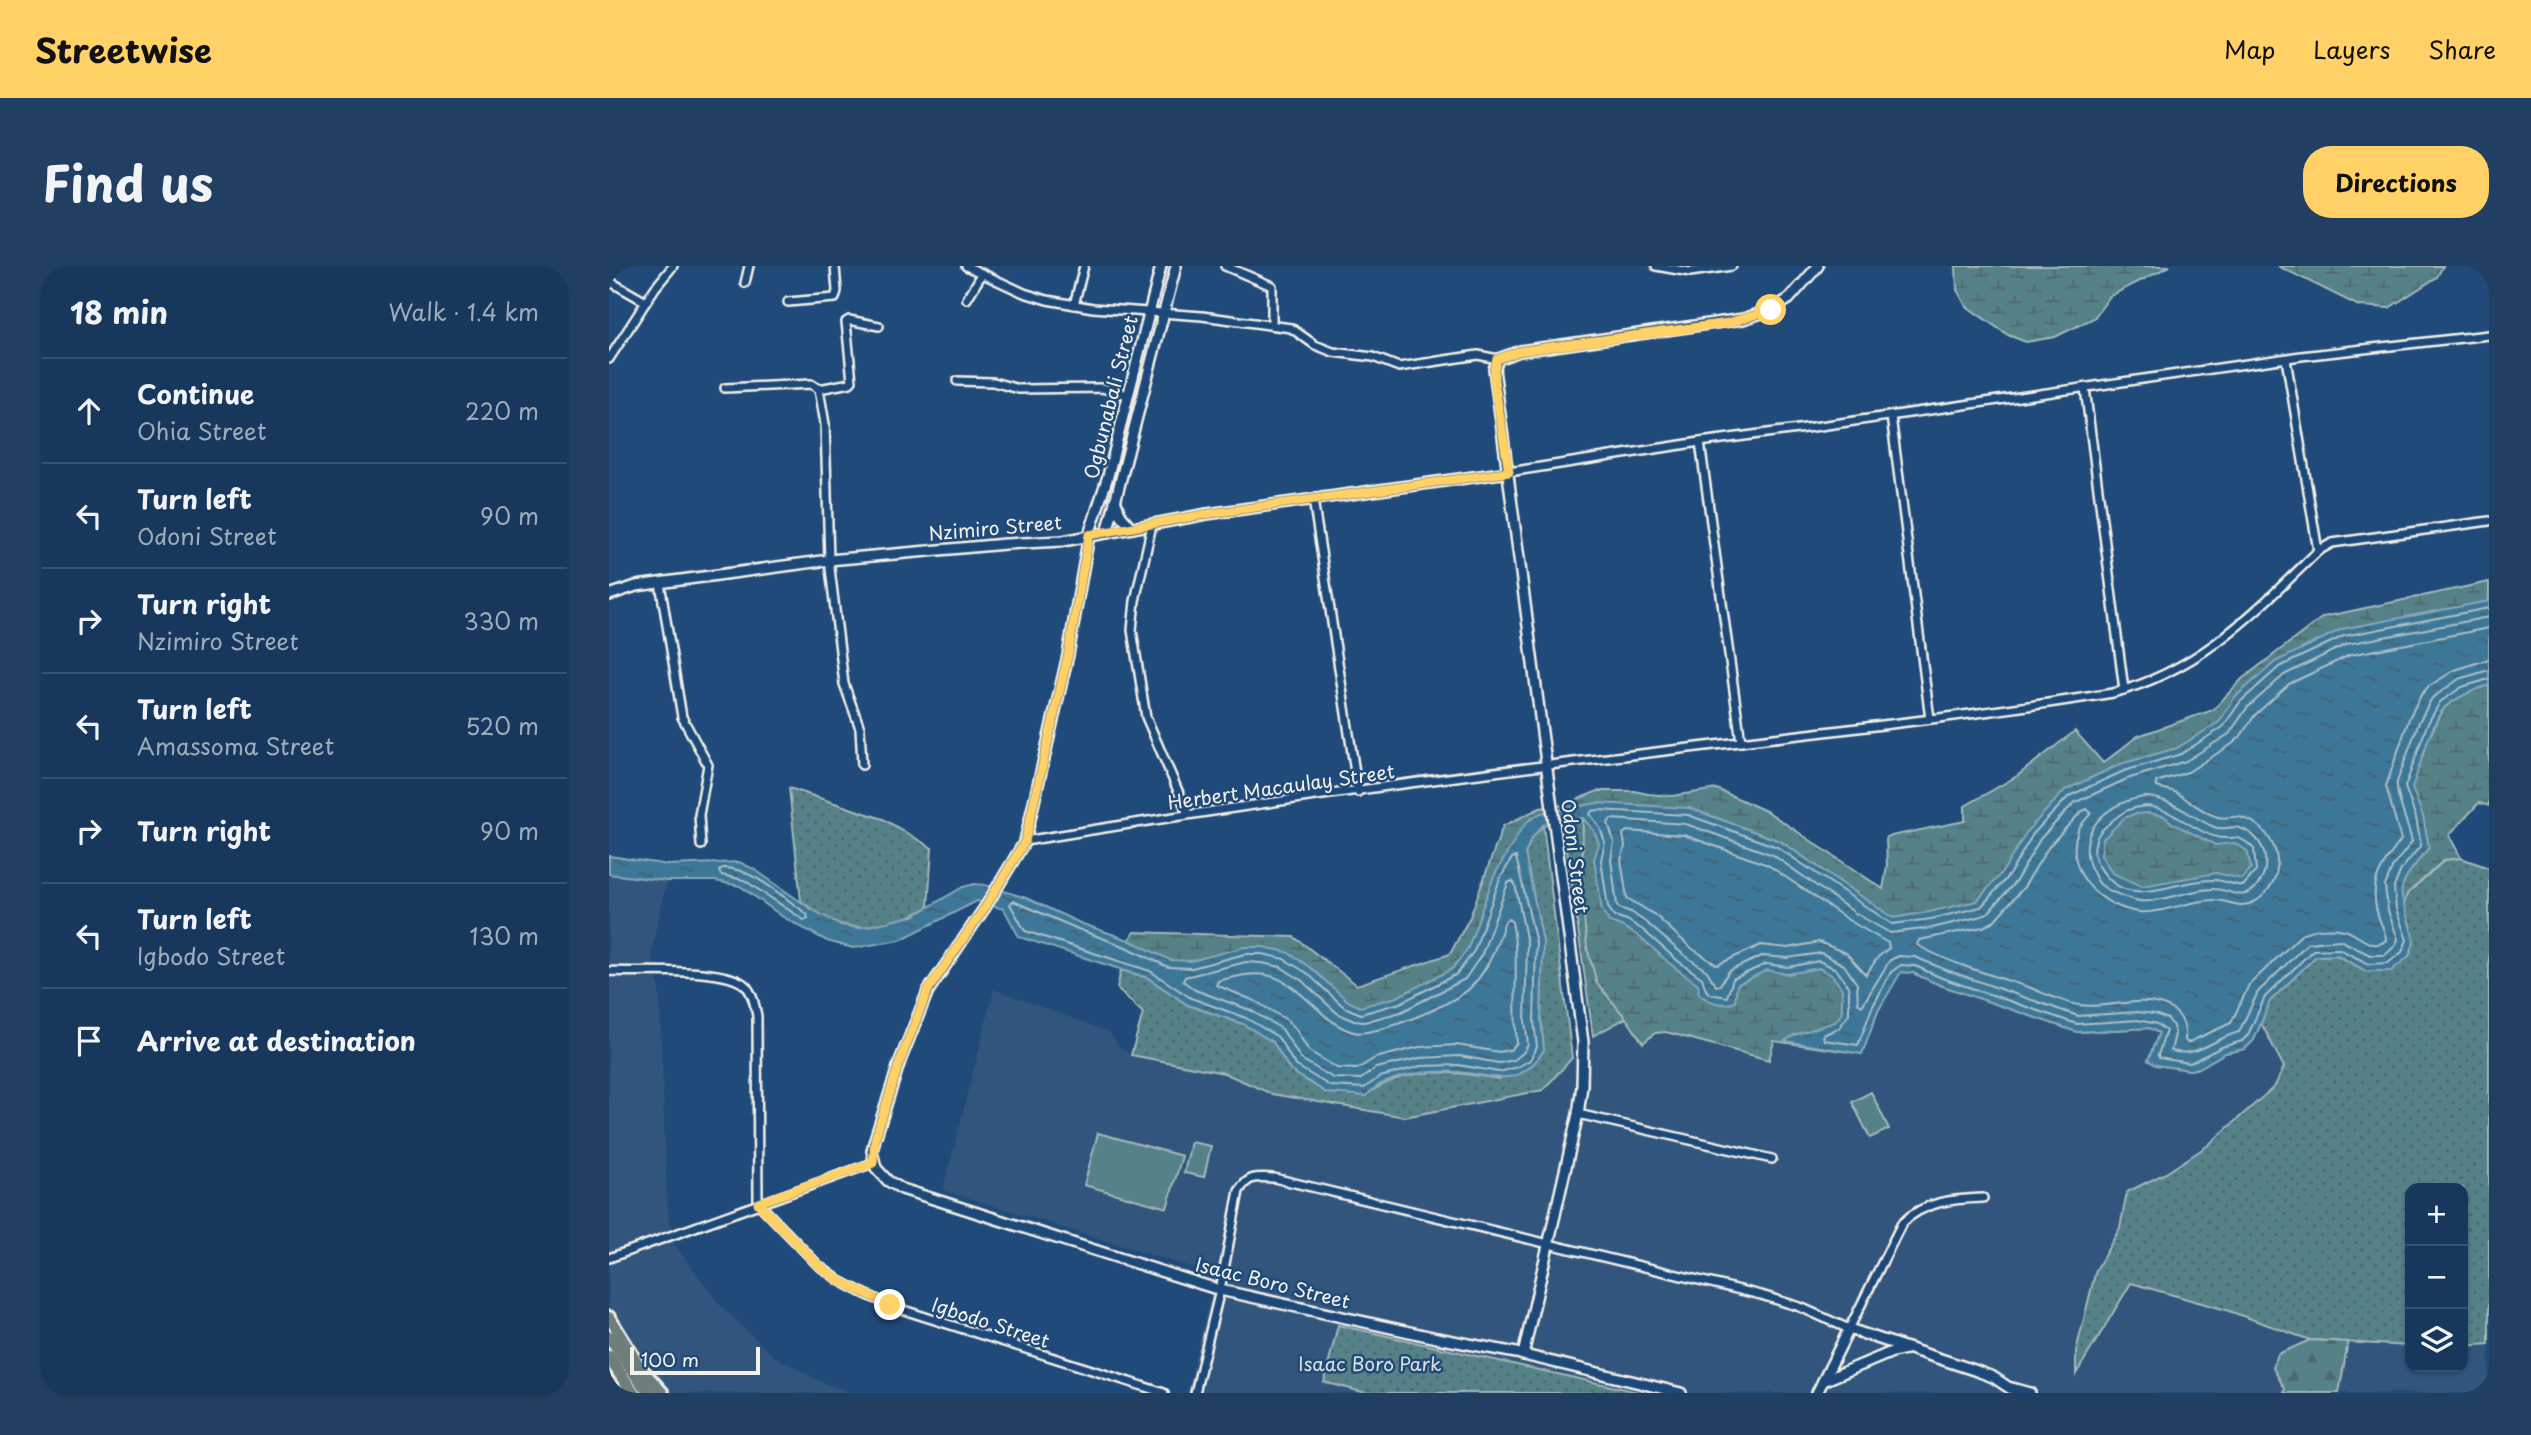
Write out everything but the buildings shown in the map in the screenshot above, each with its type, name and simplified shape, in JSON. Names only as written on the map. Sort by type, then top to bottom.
[{"type":"highway","points":[[609,1337],[649,1393]]},
{"type":"highway","points":[[609,1357],[633,1393]]},
{"type":"main road","points":[[609,1317],[640,1367],[663,1393]]},
{"type":"main road","points":[[609,1383],[617,1393]]},
{"type":"street","points":[[609,359],[673,266]]},
{"type":"street","points":[[745,283],[749,266]]},
{"type":"street","points":[[788,302],[835,298],[835,266]]},
{"type":"street","points":[[965,266],[1024,293],[1074,305],[1164,312],[1291,328],[1315,345],[1333,352],[1374,357],[1399,367],[1478,355],[1497,359],[1520,351],[1728,323],[1771,310],[1793,296],[1818,266]]},
{"type":"street","points":[[1074,305],[1084,266]]},
{"type":"street","name":"Ogbunabali Street","points":[[873,1163],[875,1139],[916,1017],[928,990],[1003,880],[1025,841],[1068,655],[1089,535],[1103,493],[1161,266]]},
{"type":"street","name":"Ogbunabali Street","points":[[1107,533],[1176,266]]},
{"type":"street","points":[[1226,266],[1272,286],[1272,325]]},
{"type":"street","points":[[1656,266],[1690,272],[1732,266]]},
{"type":"street","points":[[967,299],[982,274]]},
{"type":"street","points":[[609,281],[646,302]]},
{"type":"street","points":[[725,388],[811,384],[819,389],[850,383],[852,380],[846,322],[849,320],[879,326]]},
{"type":"street","points":[[1509,472],[1700,442],[2287,359],[2489,335]]},
{"type":"street","name":"Odoni Street","points":[[1497,359],[1494,380],[1509,472],[1544,765],[1552,803],[1583,1042],[1578,1114],[1523,1355]]},
{"type":"street","points":[[2287,359],[2318,551],[2332,543],[2366,537],[2489,521]]},
{"type":"street","points":[[957,381],[993,382],[1019,389],[1102,388],[1129,395]]},
{"type":"street","points":[[2085,388],[2124,690]]},
{"type":"street","points":[[819,389],[825,424],[829,560],[844,684],[860,727],[862,765]]},
{"type":"street","points":[[1891,416],[1930,719]]},
{"type":"street","points":[[1700,442],[1741,742]]},
{"type":"street","name":"Nzimiro Street","points":[[609,595],[636,586],[829,560],[1063,541],[1313,499],[1509,472]]},
{"type":"street","points":[[1115,498],[1121,516],[1132,528]]},
{"type":"street","points":[[1313,499],[1358,792]]},
{"type":"street","points":[[1152,525],[1135,601],[1132,630],[1146,717],[1188,814]]},
{"type":"street","name":"Herbert Macaulay Street","points":[[1025,841],[1188,814],[1544,765],[1930,719],[2124,690],[2178,668],[2215,645],[2249,618],[2318,551]]},
{"type":"street","points":[[660,583],[682,717],[708,765],[699,815],[701,845]]},
{"type":"street","points":[[609,971],[708,973],[734,979],[748,988],[757,1016],[758,1203]]},
{"type":"street","points":[[1578,1114],[1772,1159]]},
{"type":"street","points":[[609,1258],[873,1163]]},
{"type":"street","name":"Isaac Boro Street","points":[[873,1163],[880,1174],[902,1189],[1220,1290],[1523,1355],[1681,1393]]},
{"type":"street","points":[[1195,1393],[1220,1290],[1239,1191],[1245,1181],[1256,1177],[1274,1178],[1761,1295],[1800,1307],[1849,1329],[1974,1370],[2013,1391],[2030,1393]]},
{"type":"street","points":[[1817,1393],[1902,1223],[1912,1213],[1947,1200],[1983,1198]]},
{"type":"street","name":"Igbodo Street","points":[[758,1203],[818,1265],[863,1293],[894,1307],[1164,1393]]},
{"type":"street","points":[[1823,1381],[1892,1352],[1907,1349]]},
{"type":"street","points":[[609,1383],[609,1393]]},
{"type":"shaded area","points":[[609,874],[667,881],[651,952],[659,985],[671,1240],[721,1306],[775,1357],[826,1384],[853,1393],[609,1393]]},
{"type":"shaded area","points":[[1901,972],[1913,973],[1940,985],[2149,1028],[2160,1033],[2148,1060],[2199,1068],[2225,1053],[2245,1049],[2254,1040],[2261,1023],[2284,1067],[2275,1086],[2207,1146],[2166,1173],[2127,1192],[2120,1228],[2096,1270],[2076,1351],[2076,1373],[2131,1283],[2226,1310],[2309,1340],[2405,1346],[2405,1372],[2468,1372],[2468,1346],[2489,1344],[2489,1393],[1187,1393],[1216,1272],[1206,1272],[943,1190],[994,989],[1109,1032],[1119,1047],[1132,1055],[1224,1073],[1272,1094],[1543,1090],[1593,1036],[1626,1018],[1643,1043],[1655,1033],[1666,1032],[1768,1060],[1774,1041],[1862,1054],[1878,1011]]},
{"type":"green space","points":[[1956,266],[2170,266],[2110,296],[2094,318],[2055,337],[2026,342],[2008,335],[1966,306],[1957,290]]},
{"type":"green space","points":[[2278,266],[2443,266],[2437,277],[2389,308],[2359,306]]},
{"type":"green space","points":[[2489,582],[2489,604],[2175,763],[2121,764],[2089,779],[2020,913],[1893,918],[1780,841],[1689,808],[1528,821],[1460,1027],[1204,981],[1129,940],[1134,932],[1294,937],[1357,985],[1450,954],[1470,917],[1503,826],[1540,808],[1563,805],[1598,791],[1634,791],[1672,796],[1717,789],[1768,812],[1883,889],[1887,866],[1886,837],[1965,821],[1965,806],[2017,776],[2075,731],[2103,763],[2138,736],[2213,710],[2242,679],[2323,617]]},
{"type":"green space","points":[[2489,676],[2489,806],[2479,803],[2449,835],[2461,858],[2444,860],[2407,894],[2403,907],[2414,942],[2409,956],[2391,971],[2366,971],[2338,955],[2316,956],[2270,1001],[2254,1040],[2245,1049],[2225,1053],[2199,1068],[2190,1070],[2156,1065],[2148,1060],[2159,1033],[2149,1028],[2077,1032],[1940,985],[1913,973],[1901,972],[1897,975],[1878,1011],[1862,1054],[1774,1041],[1769,1060],[1666,1032],[1655,1033],[1643,1043],[1597,983],[1587,948],[1582,896],[1583,818],[1893,946],[2066,887],[2123,808],[2382,830],[2444,708]]},
{"type":"green space","points":[[789,788],[883,819],[932,848],[928,907],[876,926],[854,927],[833,921],[801,901]]},
{"type":"green space","points":[[1583,818],[1582,896],[1597,983],[1626,1018],[1593,1036],[1563,821]]},
{"type":"green space","points":[[1543,825],[1572,1058],[1543,1090],[1405,1117],[1272,1094],[1224,1073],[1131,1055],[1143,1013],[1117,988],[1121,970],[1148,978],[1188,1005],[1243,1024],[1273,1042],[1290,1070],[1327,1093],[1366,1095],[1397,1079],[1430,1073],[1499,1079],[1544,1049],[1541,1021],[1543,942],[1525,854],[1531,839]]},
{"type":"green space","points":[[2461,858],[2489,868],[2489,1344],[2468,1346],[2468,1183],[2405,1183],[2405,1346],[2310,1340],[2226,1310],[2131,1283],[2076,1374],[2076,1351],[2096,1270],[2120,1228],[2127,1192],[2166,1173],[2207,1146],[2275,1086],[2284,1067],[2261,1023],[2270,1001],[2316,956],[2337,955],[2366,971],[2411,927],[2403,907],[2407,893],[2445,860]]},
{"type":"green space","points":[[1871,1092],[1889,1129],[1870,1138],[1852,1102]]},
{"type":"green space","points":[[1098,1133],[1182,1156],[1167,1208],[1084,1185]]},
{"type":"green space","points":[[1191,1142],[1211,1146],[1204,1177],[1184,1173]]},
{"type":"green space","name":"Isaac Boro Park","points":[[1338,1325],[1642,1393],[1366,1393],[1324,1382]]},
{"type":"green space","points":[[2310,1340],[2348,1342],[2339,1393],[2284,1393],[2285,1389],[2273,1368],[2278,1354]]},
{"type":"water","points":[[2489,601],[2489,685],[2455,700],[2440,713],[2412,788],[2423,816],[2429,848],[2403,884],[2403,900],[2414,942],[2409,956],[2391,971],[2366,971],[2338,955],[2316,956],[2270,1001],[2254,1040],[2245,1049],[2225,1053],[2199,1068],[2190,1070],[2156,1065],[2148,1060],[2159,1033],[2149,1028],[2077,1032],[1940,985],[1913,973],[1901,972],[1878,1011],[1862,1054],[1785,1041],[1794,1035],[1835,1022],[1842,1013],[1842,989],[1832,975],[1819,968],[1788,974],[1767,970],[1737,985],[1735,1002],[1721,1004],[1703,997],[1699,994],[1698,984],[1644,941],[1619,925],[1609,922],[1602,910],[1594,859],[1599,844],[1594,831],[1583,818],[1543,825],[1531,839],[1525,854],[1543,942],[1541,1021],[1544,1050],[1535,1062],[1526,1070],[1506,1077],[1450,1071],[1411,1075],[1381,1084],[1366,1096],[1327,1093],[1290,1070],[1273,1042],[1243,1024],[1188,1005],[1148,978],[1019,937],[1004,909],[977,901],[900,940],[853,948],[827,941],[783,917],[740,886],[715,881],[667,881],[609,874],[609,856],[669,865],[739,862],[754,869],[811,909],[841,925],[859,928],[913,916],[963,887],[985,885],[1026,898],[1080,923],[1129,940],[1170,960],[1191,961],[1244,947],[1264,947],[1287,952],[1311,968],[1348,1001],[1360,1007],[1397,997],[1452,969],[1468,948],[1494,876],[1528,821],[1541,813],[1598,803],[1689,808],[1780,841],[1893,918],[1977,901],[2003,871],[2028,830],[2065,790],[2121,764],[2177,748],[2219,722],[2235,697],[2275,662],[2342,629]],"holes":[[[2134,814],[2164,816],[2172,823],[2215,845],[2234,843],[2247,851],[2251,868],[2242,879],[2216,873],[2142,886],[2112,873],[2101,855],[2103,839],[2124,818]]]},
{"type":"route","points":[[890,1305],[840,1281],[818,1265],[758,1203],[873,1163],[875,1139],[900,1061],[928,990],[986,906],[1025,841],[1068,655],[1089,535],[1207,514],[1509,472],[1494,380],[1497,359],[1520,351],[1728,323],[1771,310]]}]
